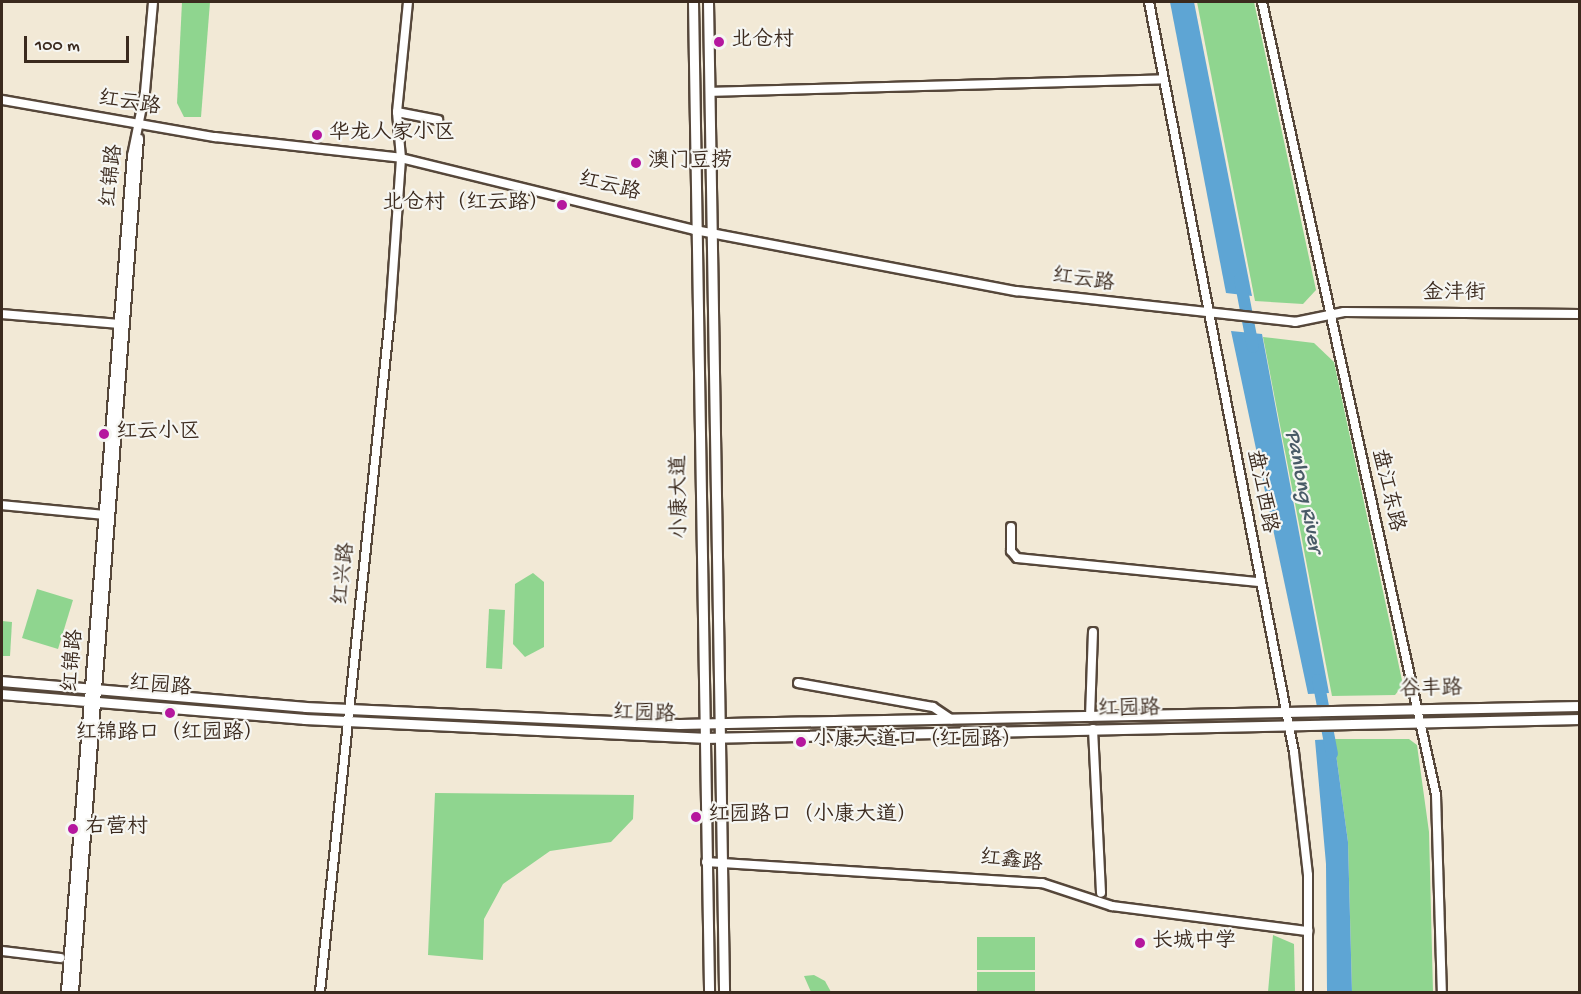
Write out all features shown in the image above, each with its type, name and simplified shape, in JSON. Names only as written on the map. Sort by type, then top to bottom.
[{"type":"main road","name":"小康大道","points":[[693,2],[705,862],[709,993]]},
{"type":"main road","name":"小康大道","points":[[708,2],[718,738],[724,993]]},
{"type":"main road","name":"红园路","points":[[2,681],[351,708],[703,724],[1284,714]]},
{"type":"main road","name":"红园路","points":[[2,694],[349,720],[703,738],[1287,726]]},
{"type":"main road","name":"谷丰路","points":[[1284,714],[1580,706]]},
{"type":"main road","name":"谷丰路","points":[[1287,726],[1580,719]]},
{"type":"street","points":[[138,124],[153,2]]},
{"type":"street","name":"红兴路","points":[[320,993],[351,708],[401,158],[397,112],[408,2]]},
{"type":"street","name":"盘江西路","points":[[1149,2],[1302,809],[1308,931],[1308,993]]},
{"type":"street","name":"盘江东路","points":[[1262,2],[1328,315],[1418,710],[1440,830],[1442,993]]},
{"type":"street","points":[[710,92],[1163,79]]},
{"type":"street","name":"红云路","points":[[2,99],[138,124],[401,158],[695,230],[917,276],[1207,314],[1295,322]]},
{"type":"street","points":[[397,112],[438,120]]},
{"type":"street","name":"红锦路","points":[[94,688],[104,515],[138,124]]},
{"type":"street","name":"红锦路","points":[[74,993],[93,701],[138,124]]},
{"type":"street","points":[[2,314],[119,324]]},
{"type":"street","name":"金沣街","points":[[1295,322],[1328,315],[1580,314]]},
{"type":"street","points":[[2,505],[104,515]]},
{"type":"street","points":[[1011,527],[1011,551],[1017,558],[1259,582]]},
{"type":"street","points":[[1090,717],[1093,633]]},
{"type":"street","points":[[798,683],[933,707],[951,719]]},
{"type":"street","name":"红锦路","points":[[66,993],[93,701]]},
{"type":"street","points":[[1093,729],[1101,893]]},
{"type":"street","name":"红鑫路","points":[[705,862],[1042,882],[1112,906],[1308,931]]},
{"type":"street","points":[[2,951],[61,958]]},
{"type":"green space","points":[[182,2],[210,2],[201,117],[184,117],[177,103]]},
{"type":"green space","points":[[1197,2],[1254,2],[1316,290],[1303,304],[1255,301]]},
{"type":"green space","points":[[1263,337],[1314,343],[1334,362],[1403,685],[1395,695],[1332,696]]},
{"type":"green space","points":[[533,573],[544,582],[544,647],[525,657],[513,644],[515,584]]},
{"type":"green space","points":[[37,589],[73,600],[58,649],[22,638]]},
{"type":"green space","points":[[489,609],[505,610],[502,669],[486,668]]},
{"type":"green space","points":[[2,621],[12,622],[10,656],[2,656]]},
{"type":"green space","points":[[1334,739],[1409,739],[1417,745],[1429,832],[1433,992],[1352,992],[1348,842]]},
{"type":"green space","points":[[435,793],[634,795],[633,819],[611,842],[550,851],[503,884],[484,919],[483,960],[428,955]]},
{"type":"green space","points":[[1273,935],[1294,944],[1295,992],[1268,992]]},
{"type":"green space","points":[[977,937],[1035,937],[1035,970],[977,970]]},
{"type":"green space","points":[[977,972],[1035,972],[1035,992],[977,992]]},
{"type":"green space","points":[[814,975],[825,981],[831,992],[811,992],[804,976]]},
{"type":"water","points":[[1170,2],[1194,2],[1252,296],[1226,293]]},
{"type":"water","points":[[1231,331],[1262,334],[1329,693],[1308,694]]},
{"type":"water","points":[[1334,739],[1348,842],[1352,992],[1327,992],[1326,864],[1315,740]]},
{"type":"waterway","name":"Panlong River","points":[[1240,279],[1253,347]]},
{"type":"waterway","name":"Panlong River","points":[[1318,680],[1332,754]]},
{"type":"place","name":"北仓村","points":[[719,42]]},
{"type":"place","name":"华龙人家小区","points":[[317,135]]},
{"type":"place","name":"澳门豆捞","points":[[636,163]]},
{"type":"place","name":"北仓村（红云路）","points":[[562,205]]},
{"type":"place","name":"红云小区","points":[[104,434]]},
{"type":"place","name":"红锦路口（红园路）","points":[[170,713]]},
{"type":"place","name":"小康大道口（红园路）","points":[[801,742]]},
{"type":"place","name":"红园路口（小康大道）","points":[[696,817]]},
{"type":"place","name":"右营村","points":[[73,829]]},
{"type":"place","name":"长城中学","points":[[1140,943]]}]
